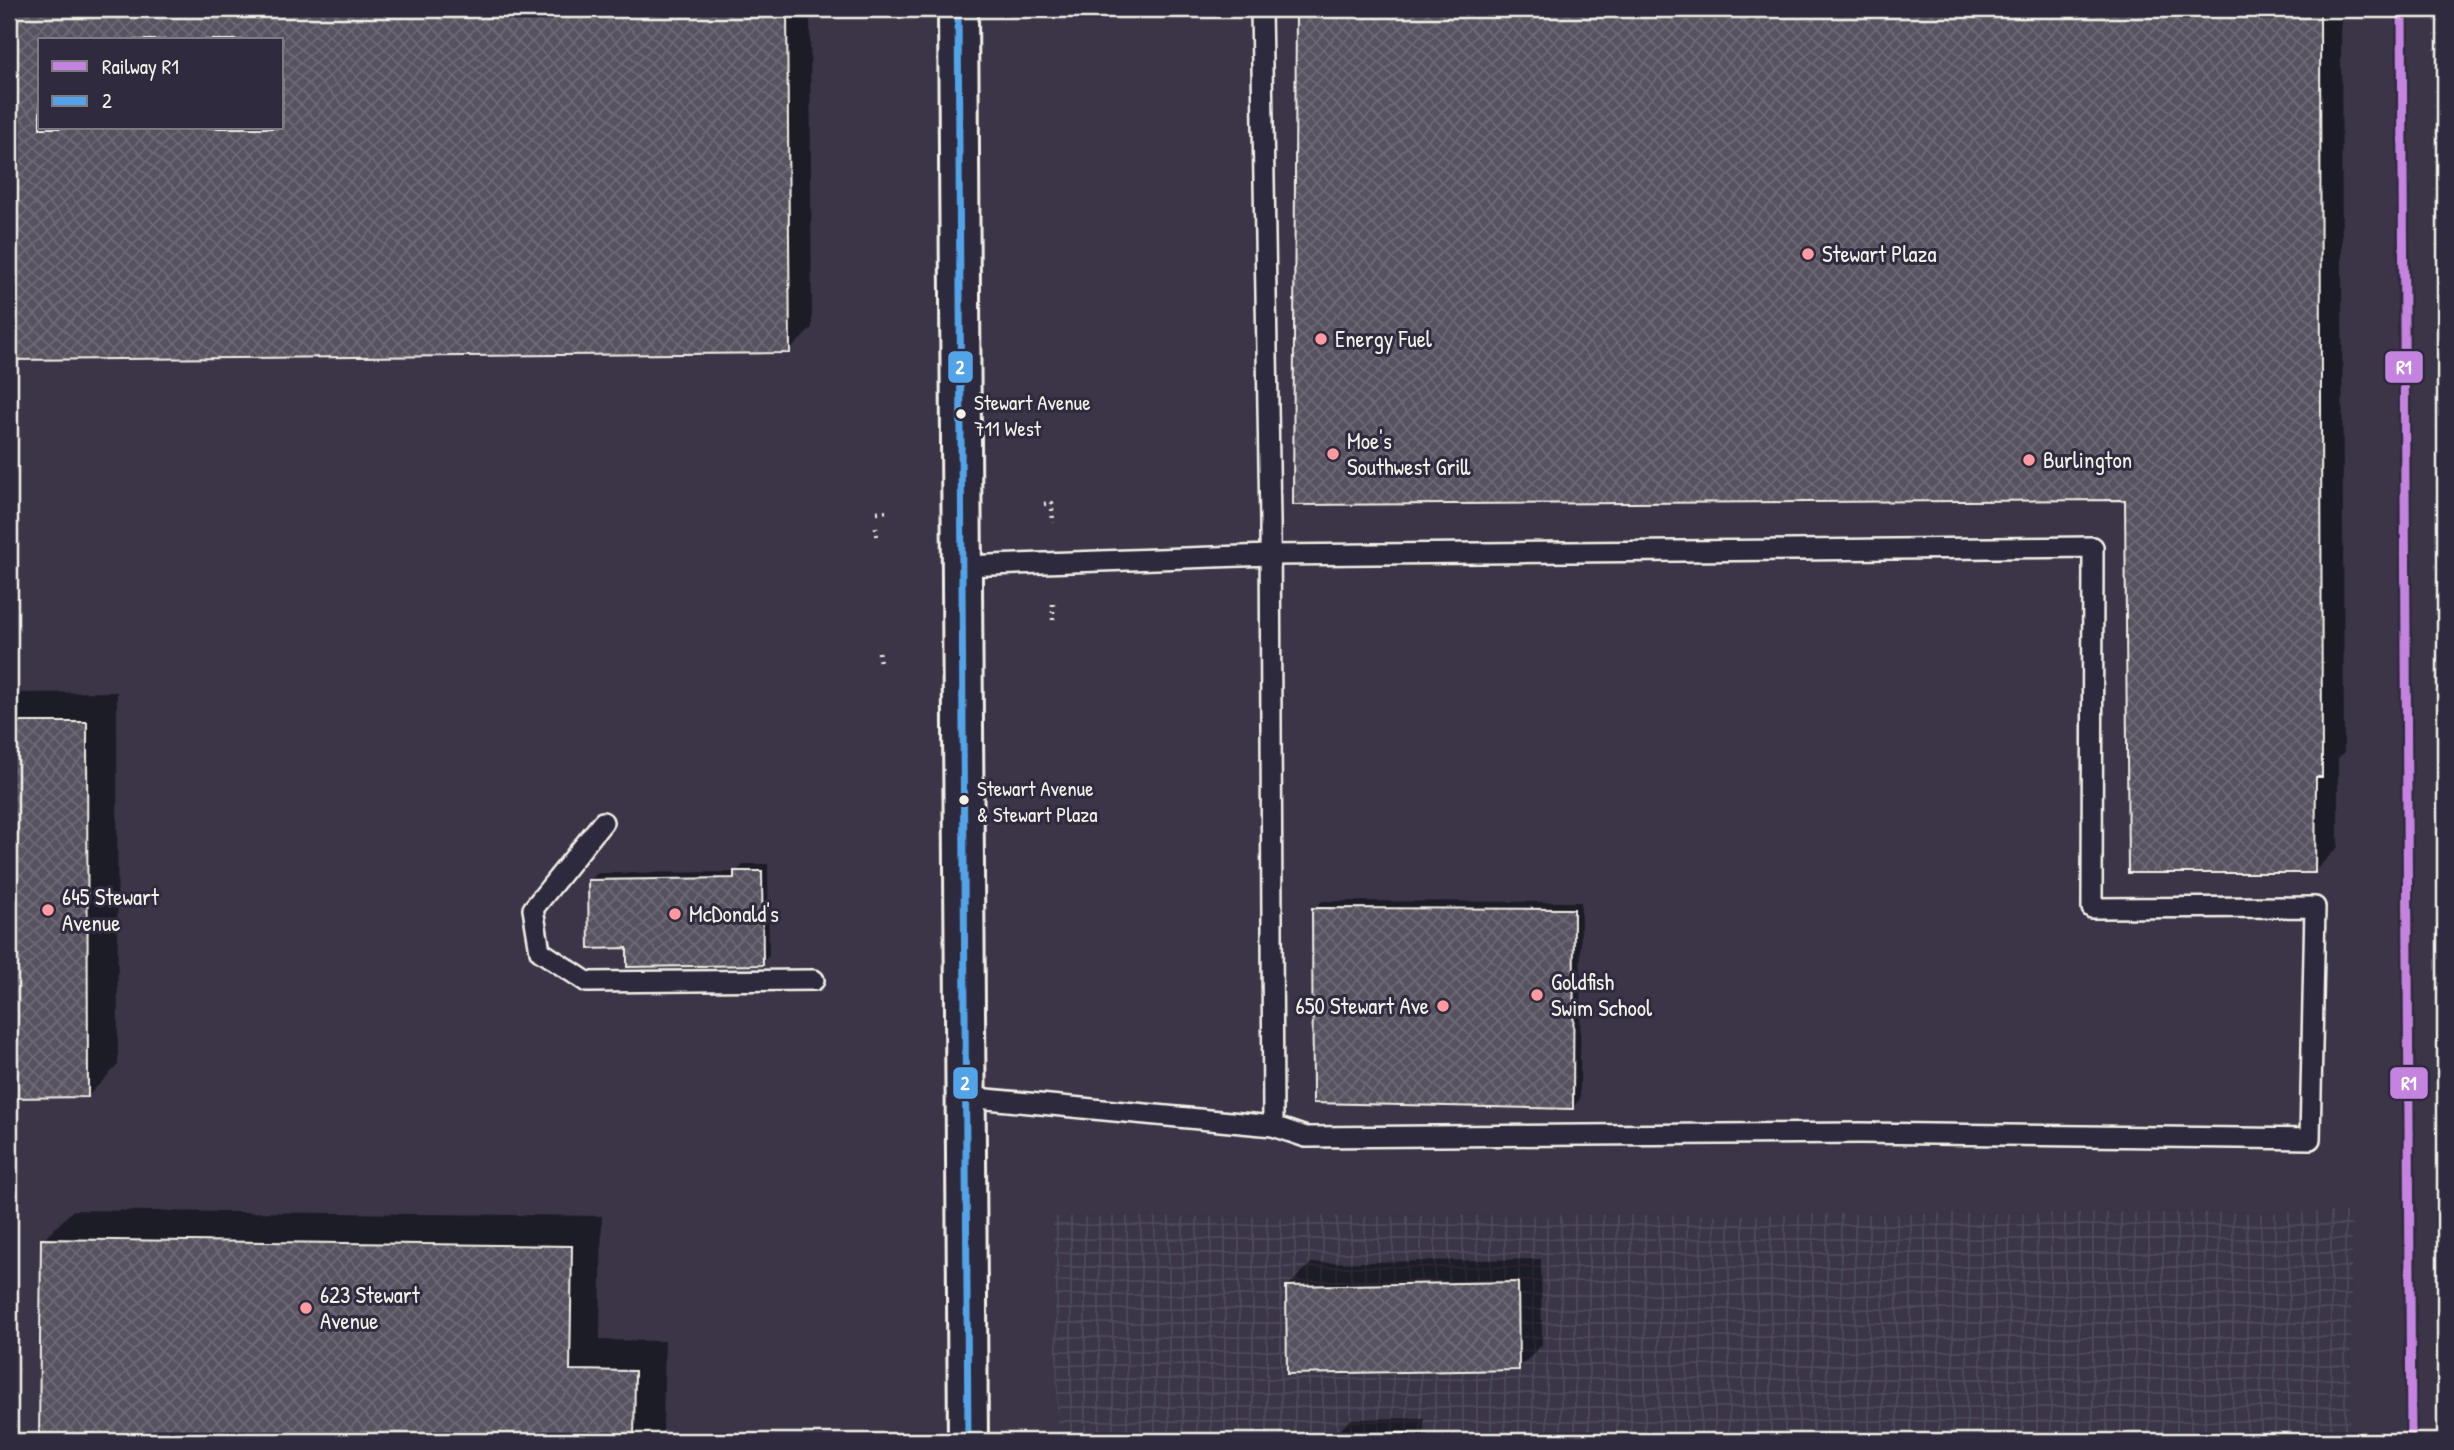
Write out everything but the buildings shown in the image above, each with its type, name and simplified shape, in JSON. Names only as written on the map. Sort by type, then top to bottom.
[{"type":"main road","points":[[958,9],[968,1441]]},
{"type":"lane","points":[[1261,9],[1270,555],[1273,1126]]},
{"type":"lane","points":[[962,566],[1270,555],[2093,547],[2092,908],[2315,907],[2310,1139],[1860,1133],[1306,1137],[1273,1126],[966,1097]]},
{"type":"lane","points":[[603,822],[533,909],[540,951],[587,982],[814,979]]},
{"type":"path","points":[[1044,504],[1052,503],[1053,523]]},
{"type":"path","points":[[877,512],[890,511]]},
{"type":"path","points":[[876,527],[877,539]]},
{"type":"path","points":[[1053,598],[1053,620]]},
{"type":"path","points":[[879,652],[880,666]]},
{"type":"shaded area","points":[[9,9],[2433,9],[2440,1441],[2350,1441],[2352,1212],[1054,1217],[1058,1441],[9,1441]]},
{"type":"shaded area","points":[[2433,9],[2445,9],[2445,1441],[2440,1441]]},
{"type":"shaded area","points":[[2352,1212],[2350,1441],[1058,1441],[1053,1217]]},
{"type":"rail line","name":"R1","points":[[2402,9],[2411,1441]]},
{"type":"transit line","name":"2","points":[[958,9],[968,1441]]},
{"type":"place","name":"Stewart Plaza","points":[[1808,254]]},
{"type":"place","name":"Energy Fuel","points":[[1321,339]]},
{"type":"place","name":"Stewart Avenue 711 West","points":[[961,414]]},
{"type":"place","name":"Moe's Southwest Grill","points":[[1333,454]]},
{"type":"place","name":"Burlington","points":[[2029,460]]},
{"type":"place","name":"Stewart Avenue & Stewart Plaza","points":[[964,800]]},
{"type":"place","name":"645 Stewart Avenue","points":[[48,910]]},
{"type":"place","name":"McDonald's","points":[[675,914]]},
{"type":"place","name":"Goldfish Swim School","points":[[1537,995]]},
{"type":"place","name":"650 Stewart Ave","points":[[1443,1006]]},
{"type":"place","name":"623 Stewart Avenue","points":[[306,1308]]}]
